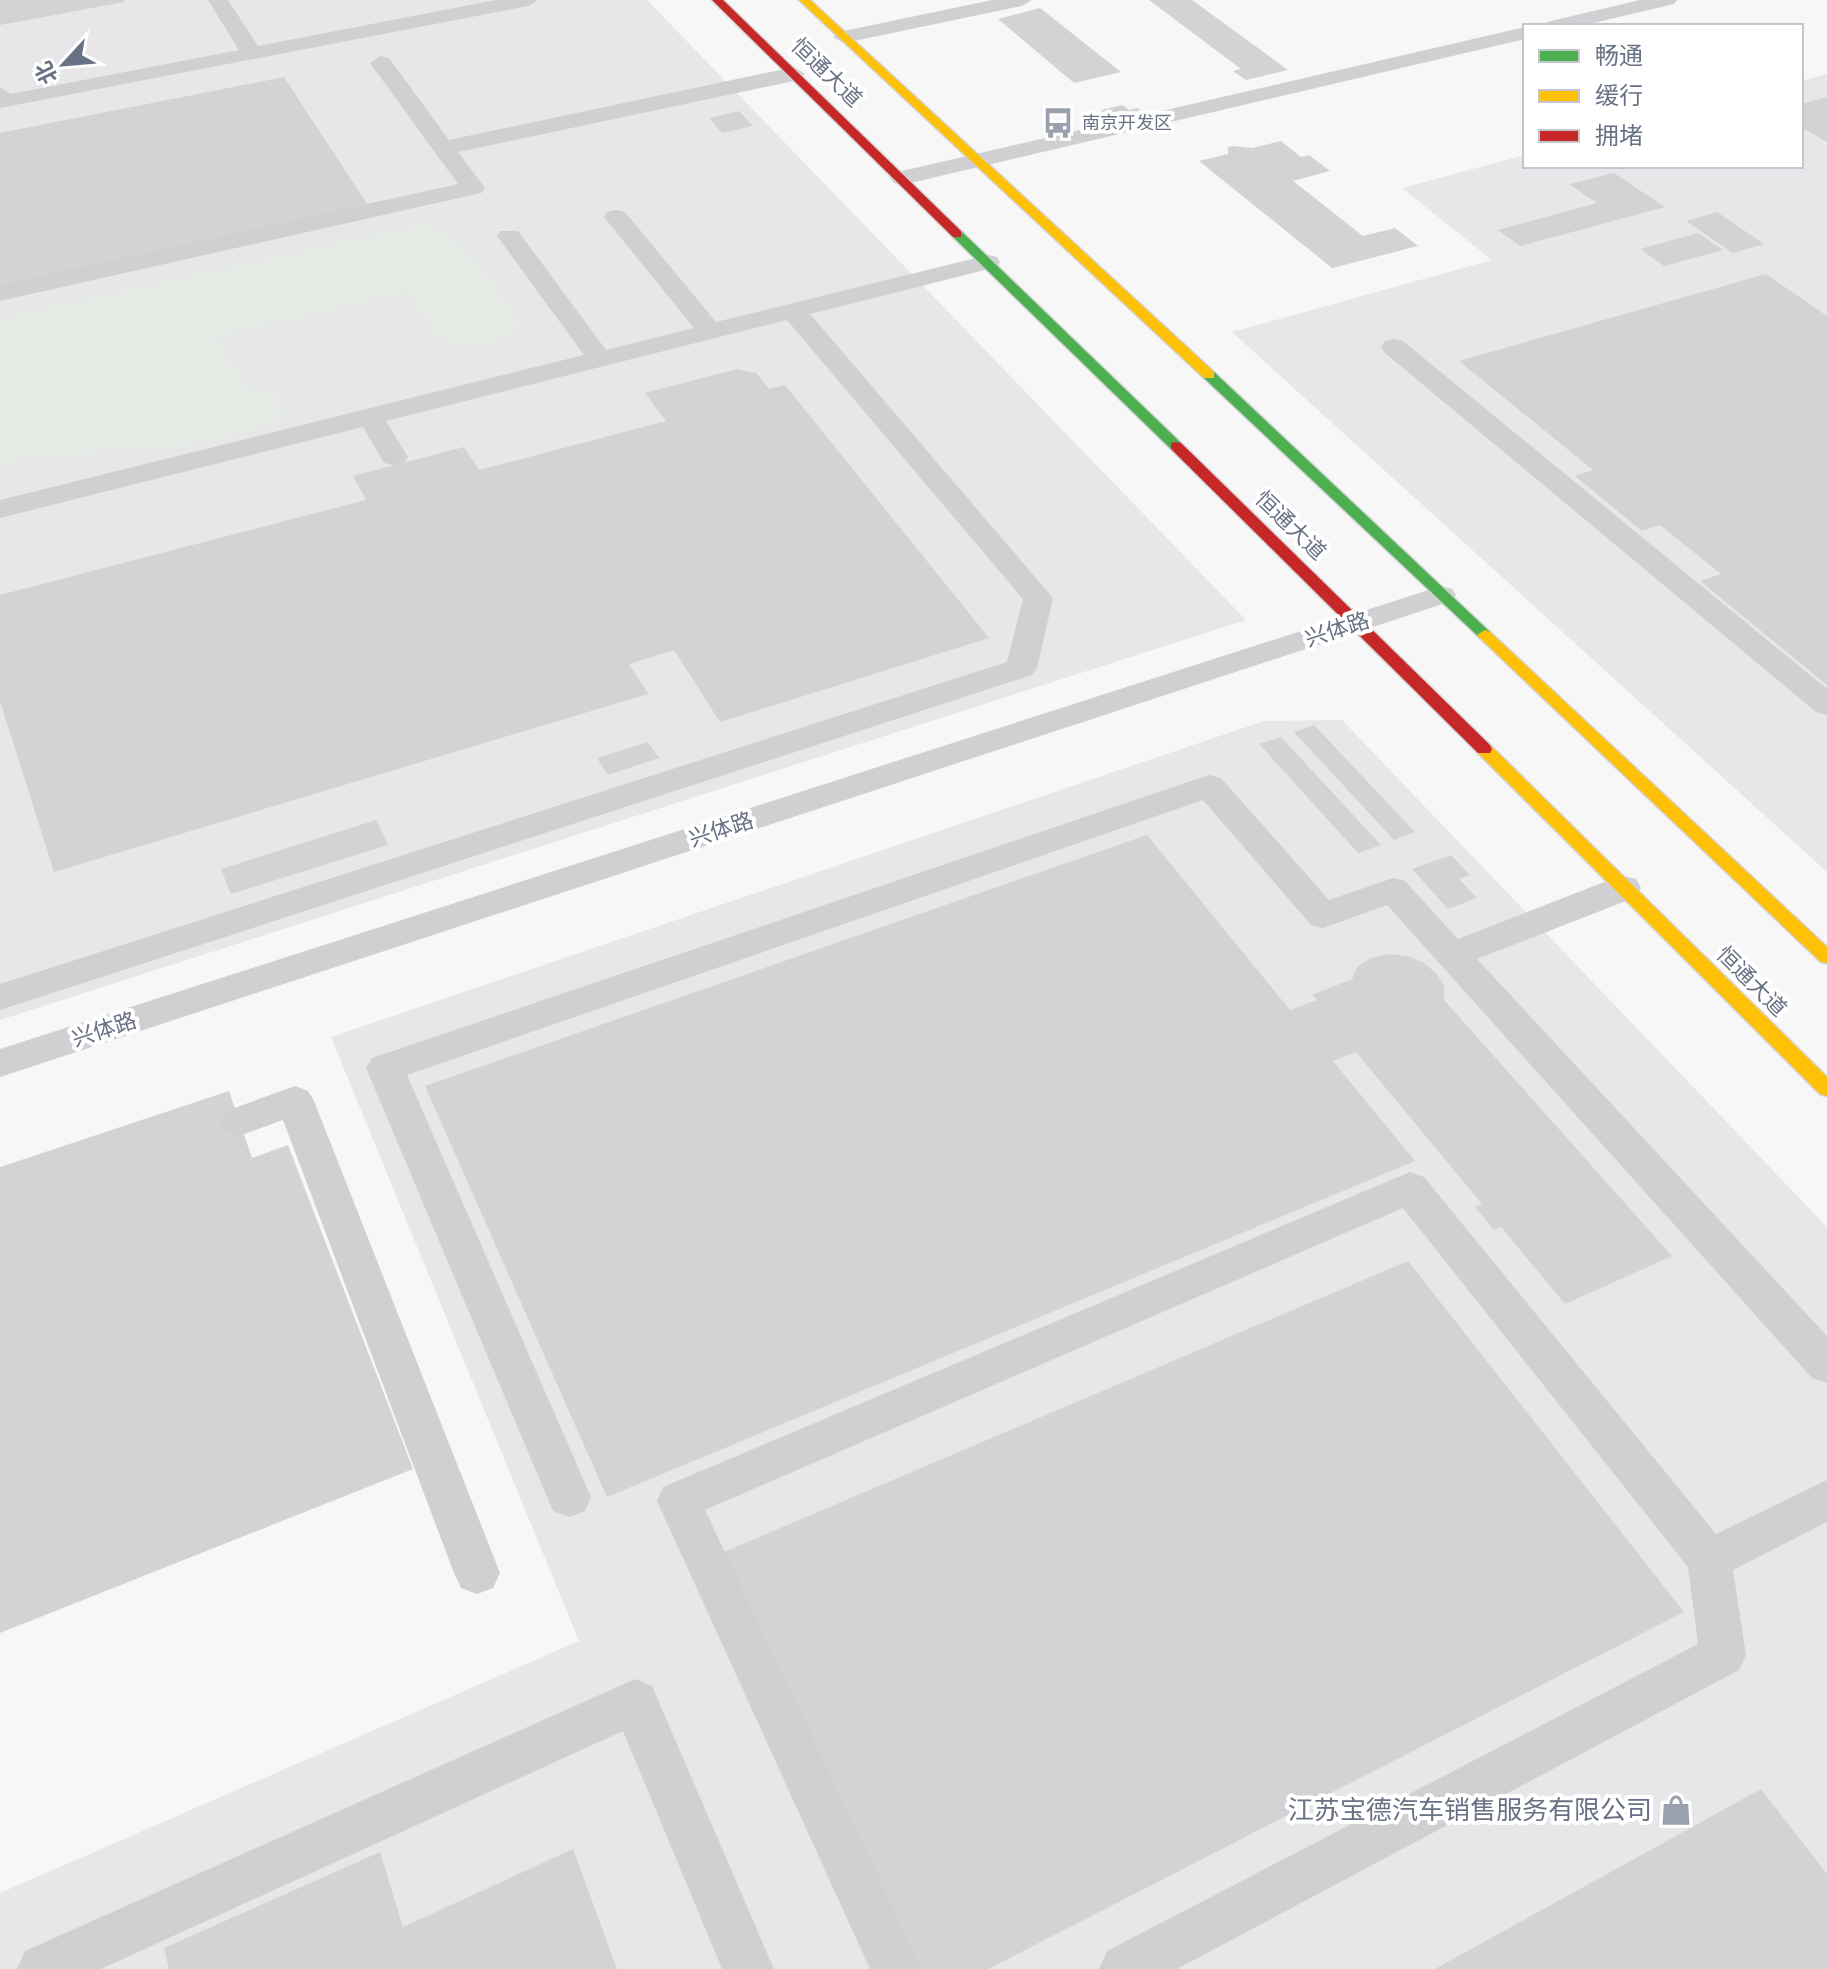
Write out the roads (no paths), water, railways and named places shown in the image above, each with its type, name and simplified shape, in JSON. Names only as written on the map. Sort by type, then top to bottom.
[{"type":"main road","name":"恒通大道","points":[[717,0],[1357,623],[1827,1089]]},
{"type":"main road","name":"恒通大道","points":[[804,0],[1827,957]]},
{"type":"lane","points":[[218,0],[252,54]]},
{"type":"lane","points":[[0,94],[3,102],[528,0]]},
{"type":"lane","points":[[836,30],[932,0]]},
{"type":"lane","points":[[836,30],[1022,0]]},
{"type":"lane","points":[[1563,24],[1667,0]]},
{"type":"lane","points":[[902,178],[1523,33]]},
{"type":"lane","points":[[0,293],[473,188],[381,63]]},
{"type":"lane","points":[[444,148],[794,74]]},
{"type":"lane","points":[[616,217],[710,331]]},
{"type":"lane","points":[[509,236],[600,359]]},
{"type":"lane","points":[[0,509],[988,262]]},
{"type":"lane","points":[[0,997],[1021,668],[1038,598],[793,311]]},
{"type":"lane","points":[[1394,347],[1827,705]]},
{"type":"lane","points":[[370,416],[394,457]]},
{"type":"lane","name":"兴体路","points":[[0,1063],[1441,595]]},
{"type":"lane","points":[[569,1497],[385,1068],[1209,786],[1323,916],[1393,890],[1827,1365]]},
{"type":"lane","points":[[1452,955],[1624,888]]},
{"type":"lane","points":[[239,1121],[295,1101],[477,1573]]},
{"type":"lane","points":[[896,1969],[679,1501],[1410,1188],[1709,1560],[1723,1655],[1125,1969]]},
{"type":"lane","points":[[1709,1560],[1827,1500]]},
{"type":"lane","points":[[43,1969],[635,1702],[748,1969]]},
{"type":"place","name":"南京开发区","points":[[1058,123]]},
{"type":"place","name":"江苏宝德汽车销售服务有限公司","points":[[1676,1810]]}]
